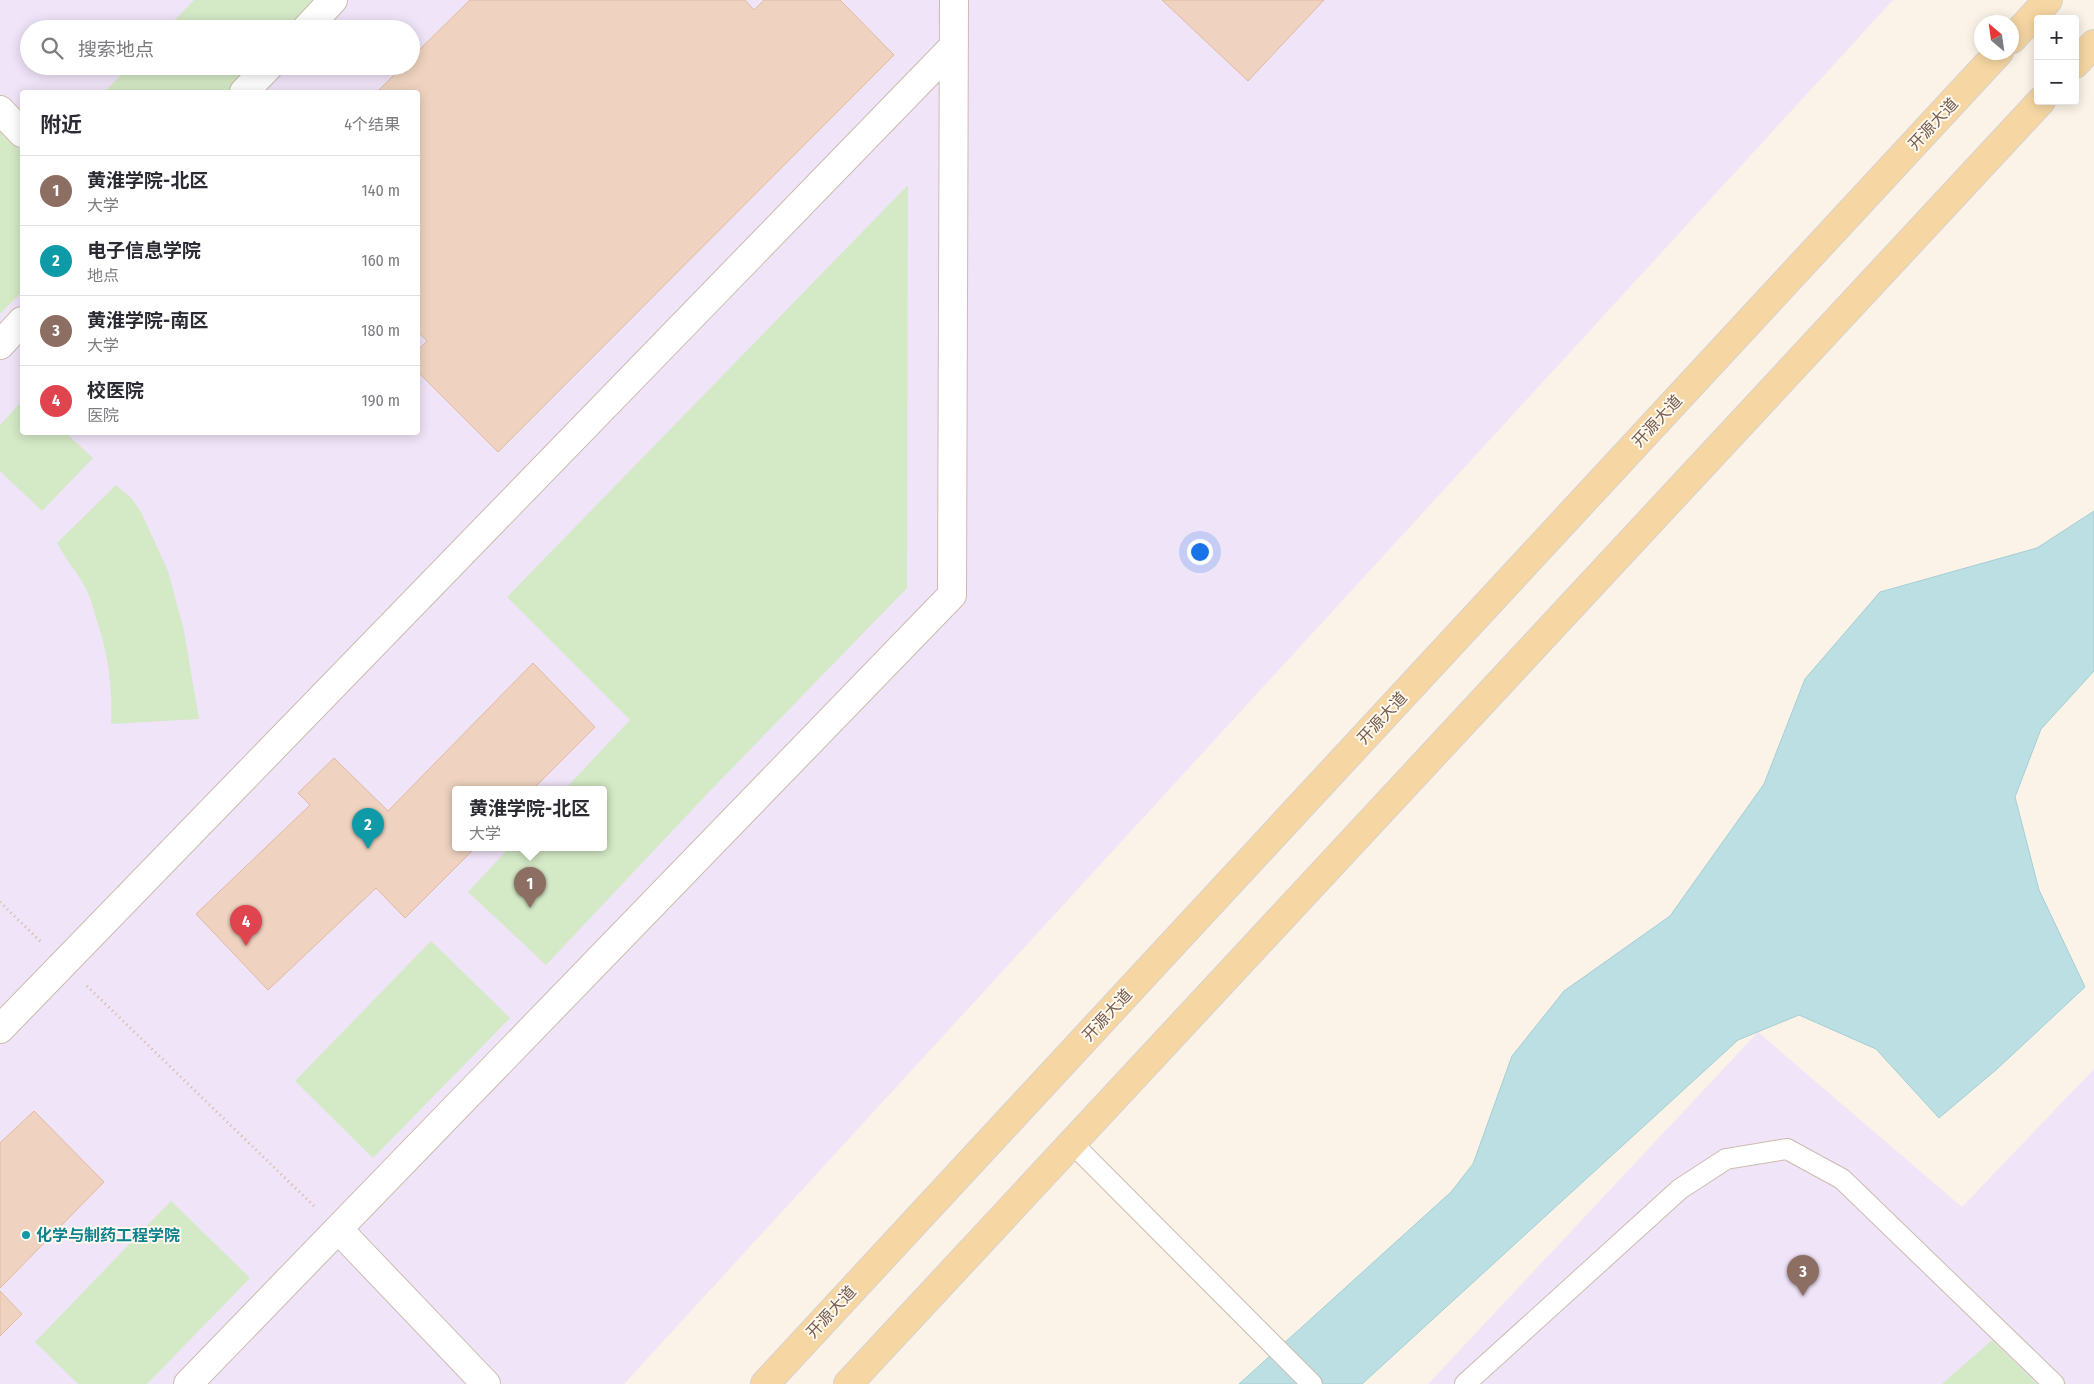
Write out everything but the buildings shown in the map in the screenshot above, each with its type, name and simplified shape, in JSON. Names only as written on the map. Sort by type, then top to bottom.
[{"type":"main road","points":[[2019,31],[2048,0]]},
{"type":"main road","points":[[2079,60],[2094,44]]},
{"type":"main road","name":"开源大道","points":[[765,1384],[1992,60]]},
{"type":"main road","points":[[848,1384],[2037,105]]},
{"type":"street","points":[[314,20],[333,0]]},
{"type":"street","points":[[188,1384],[952,595],[954,0]]},
{"type":"street","points":[[0,1029],[954,46]]},
{"type":"street","points":[[246,90],[260,75]]},
{"type":"street","points":[[0,110],[20,131]]},
{"type":"street","points":[[0,345],[20,323]]},
{"type":"street","points":[[338,1229],[486,1384]]},
{"type":"lane","points":[[1072,1143],[1312,1384]]},
{"type":"lane","points":[[1465,1384],[1680,1189],[1726,1158],[1787,1149],[1842,1178],[2054,1384]]},
{"type":"path","points":[[0,902],[338,1229]]},
{"type":"shaded area","points":[[0,0],[1893,0],[624,1384],[0,1384]]},
{"type":"shaded area","points":[[1758,1032],[1962,1207],[2094,1069],[2094,1384],[1428,1384]]},
{"type":"green space","points":[[194,0],[324,0],[305,20],[175,20]]},
{"type":"green space","points":[[121,75],[251,75],[237,90],[106,90]]},
{"type":"green space","points":[[0,130],[20,150],[20,294],[0,314]]},
{"type":"green space","points":[[908,185],[907,588],[708,793],[546,965],[468,892],[506,851],[607,851],[607,786],[568,786],[630,720],[507,597]]},
{"type":"green space","points":[[20,403],[20,435],[68,435],[93,458],[42,511],[0,471],[0,425]]},
{"type":"green space","points":[[116,485],[132,499],[141,512],[168,571],[184,631],[199,719],[111,724],[107,657],[100,631],[86,589],[57,543]]},
{"type":"green space","points":[[431,941],[510,1018],[373,1158],[295,1081]]},
{"type":"green space","points":[[171,1201],[250,1278],[147,1384],[78,1384],[35,1342]]},
{"type":"green space","points":[[1992,1340],[2037,1384],[1942,1384]]},
{"type":"water","points":[[2094,511],[2094,671],[2041,729],[2015,797],[2039,890],[2085,987],[1997,1069],[1939,1118],[1876,1049],[1799,1015],[1738,1040],[1362,1384],[1239,1384],[1451,1192],[1473,1164],[1512,1056],[1564,991],[1670,916],[1764,784],[1805,679],[1880,592],[2037,548]]},
{"type":"place","name":"电子信息学院","points":[[368,849]]},
{"type":"place","name":"黄淮学院-北区","points":[[530,908]]},
{"type":"place","name":"校医院","points":[[246,946]]},
{"type":"place","name":"化学与制药工程学院","points":[[26,1235]]},
{"type":"place","name":"黄淮学院-南区","points":[[1803,1296]]}]
